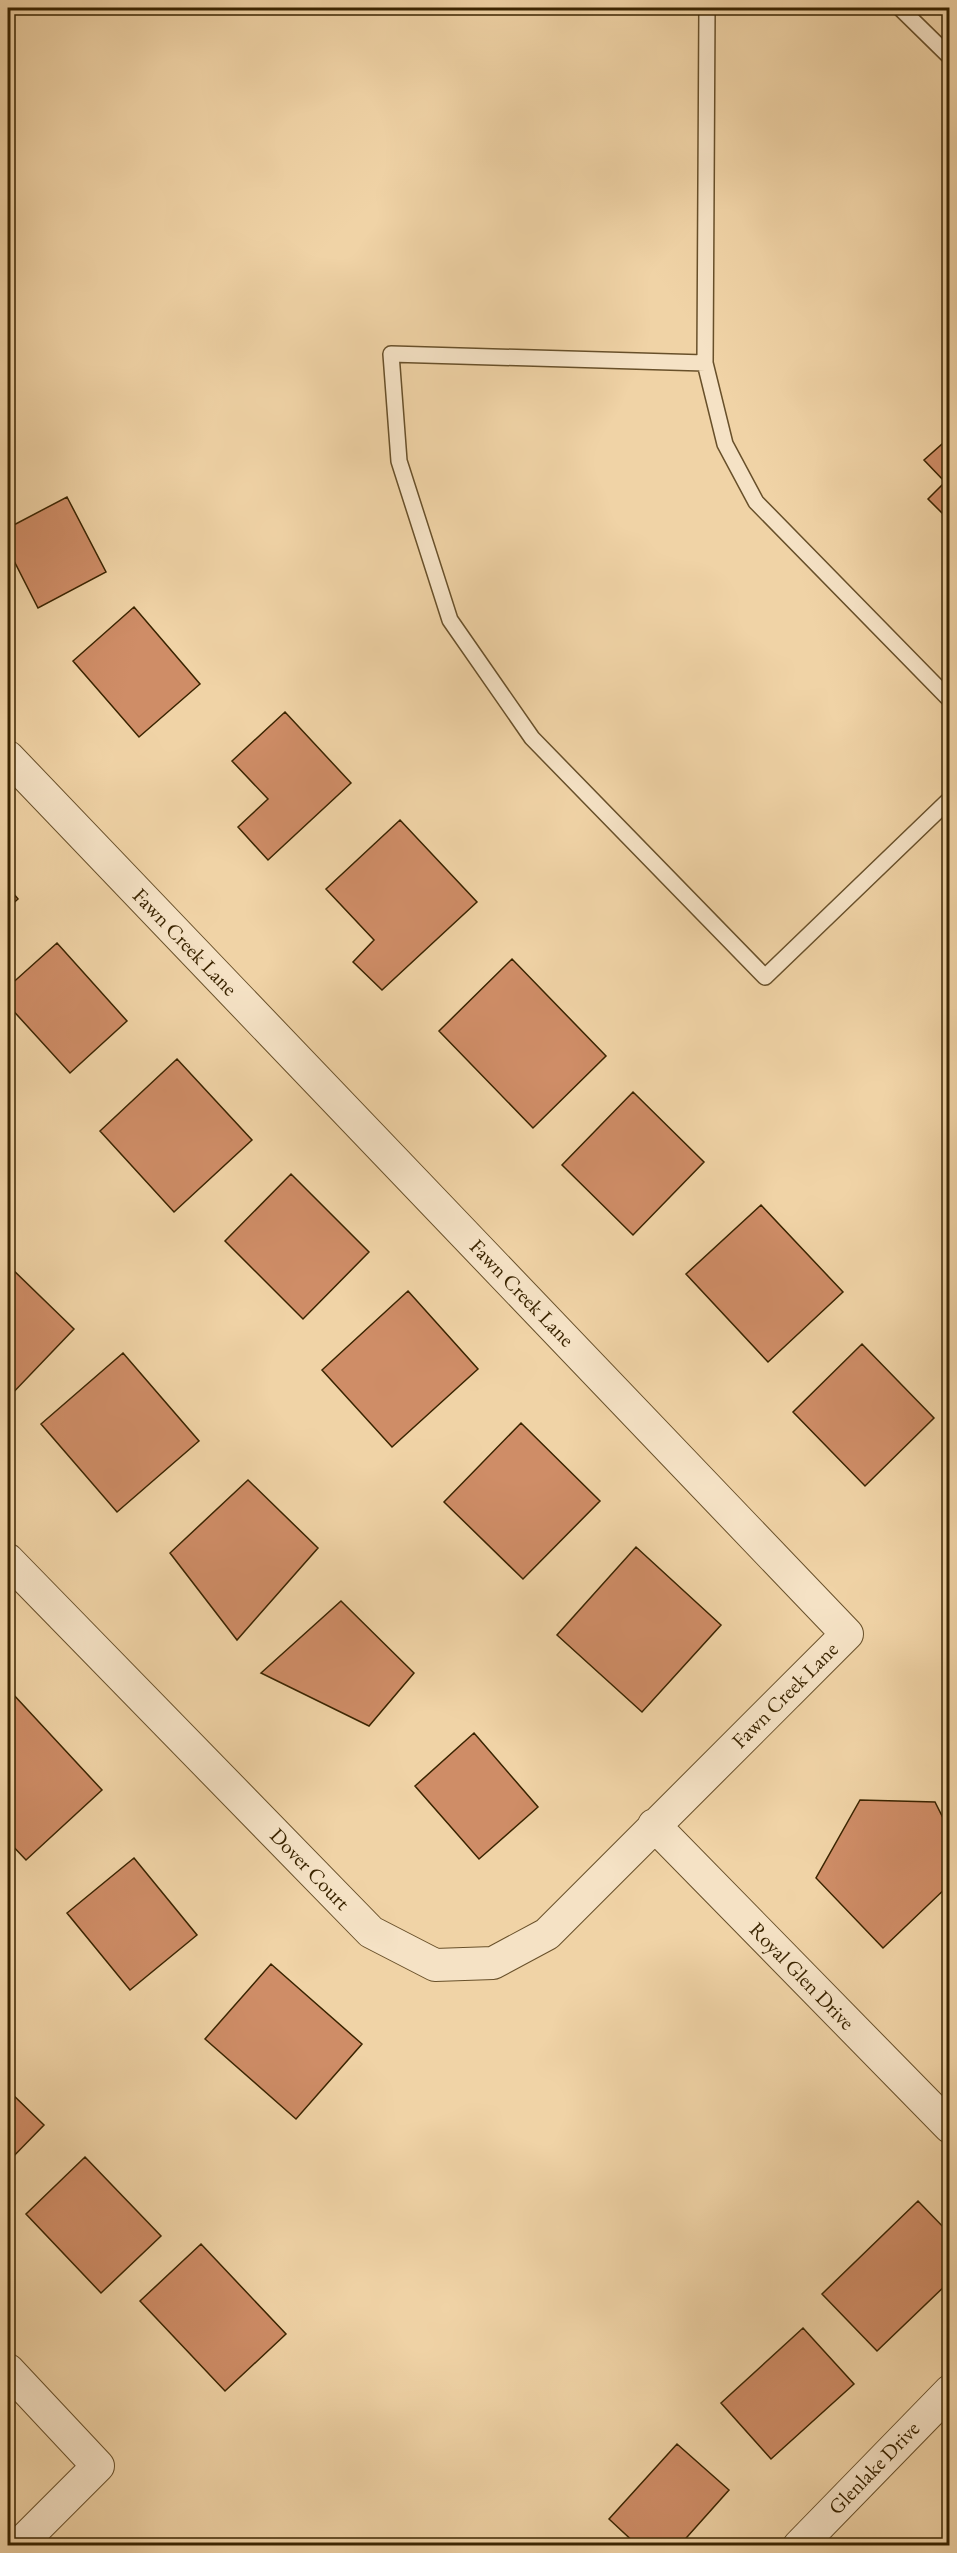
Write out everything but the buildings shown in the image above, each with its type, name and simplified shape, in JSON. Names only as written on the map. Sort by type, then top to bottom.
[{"type":"street","name":"Fawn Creek Lane","points":[[8,757],[847,1634],[654,1825]]},
{"type":"street","name":"Dover Court","points":[[8,1560],[371,1932],[435,1965],[493,1963],[547,1934],[654,1825]]},
{"type":"street","name":"Royal Glen Drive","points":[[654,1825],[950,2127]]},
{"type":"street","points":[[8,2370],[99,2466],[18,2546]]},
{"type":"street","name":"Glenlake Drive","points":[[799,2546],[950,2391]]},
{"type":"lane","points":[[707,8],[705,363],[725,444],[756,502],[950,700]]},
{"type":"lane","points":[[900,8],[950,57]]},
{"type":"lane","points":[[705,363],[392,354],[399,461],[450,620],[532,738],[765,977],[950,799]]}]
